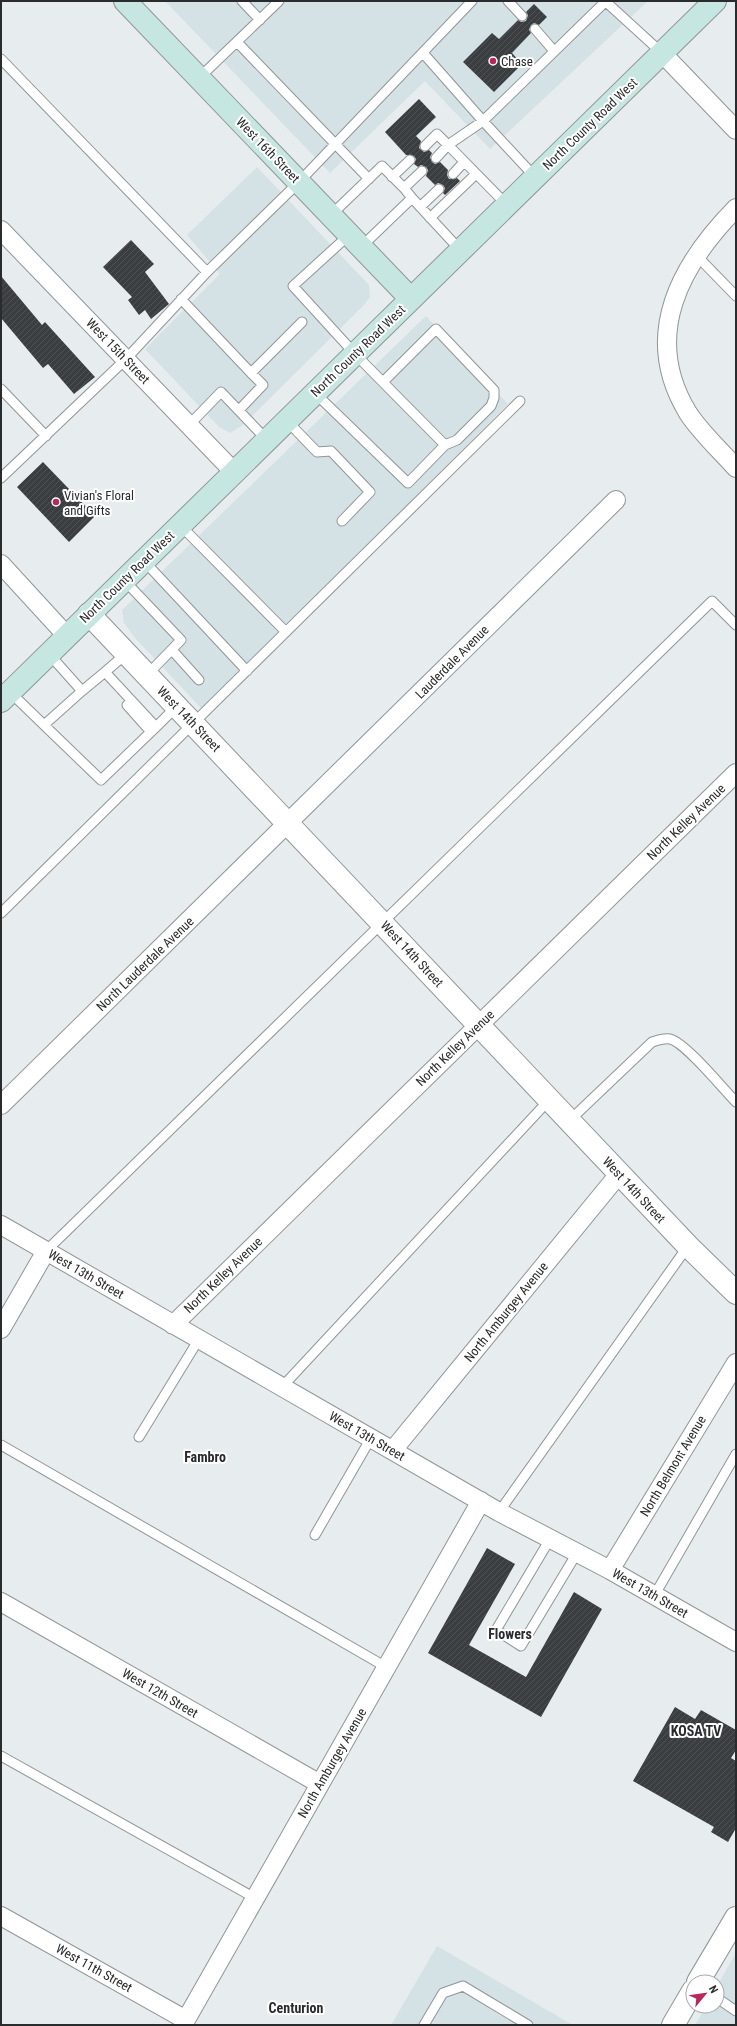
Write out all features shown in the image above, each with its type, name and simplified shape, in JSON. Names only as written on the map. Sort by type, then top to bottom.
[{"type":"main road","name":"West 16th Street","points":[[125,1],[411,299]]},
{"type":"main road","name":"North County Road West","points":[[5,696],[715,1]]},
{"type":"street","points":[[662,53],[736,130]]},
{"type":"street","points":[[736,208],[696,255],[678,287],[668,323],[667,346],[670,370],[688,413],[702,431],[736,468]]},
{"type":"street","name":"West 15th Street","points":[[1,230],[234,472]]},
{"type":"street","name":"Lauderdale Avenue","points":[[288,824],[616,500]]},
{"type":"street","points":[[1,564],[66,636]]},
{"type":"street","name":"West 14th Street","points":[[89,614],[619,1174],[688,1246],[736,1293]]},
{"type":"street","name":"North Kelley Avenue","points":[[174,1324],[736,772]]},
{"type":"street","name":"North Lauderdale Avenue","points":[[1,1105],[288,824]]},
{"type":"street","name":"North Amburgey Avenue","points":[[393,1450],[619,1174]]},
{"type":"street","name":"West 13th Street","points":[[1,1225],[499,1512],[610,1570],[736,1642]]},
{"type":"street","points":[[1,1329],[46,1251]]},
{"type":"street","name":"North Belmont Avenue","points":[[610,1570],[736,1363]]},
{"type":"street","name":"North Amburgey Avenue","points":[[185,2022],[481,1501]]},
{"type":"street","name":"West 12th Street","points":[[1,1602],[320,1784]]},
{"type":"street","name":"West 11th Street","points":[[1,1916],[185,2022]]},
{"type":"street","points":[[703,1974],[736,1918]]},
{"type":"street","points":[[673,2025],[685,2005]]},
{"type":"lane","points":[[242,1],[260,20]]},
{"type":"lane","points":[[199,78],[279,1]]},
{"type":"lane","points":[[1,478],[126,359],[207,272],[299,182],[472,1]]},
{"type":"lane","points":[[508,1],[522,16]]},
{"type":"lane","points":[[436,158],[448,145],[483,121],[605,1],[662,53]]},
{"type":"lane","points":[[535,30],[554,51]]},
{"type":"lane","points":[[237,42],[334,145],[369,179]]},
{"type":"lane","points":[[423,54],[535,177]]},
{"type":"lane","points":[[1,59],[207,272]]},
{"type":"lane","points":[[425,146],[437,134],[507,204]]},
{"type":"lane","points":[[392,177],[410,160]]},
{"type":"lane","points":[[453,174],[464,162]]},
{"type":"lane","points":[[331,215],[382,166],[404,188],[460,251]]},
{"type":"lane","points":[[404,188],[422,171]]},
{"type":"lane","points":[[430,218],[476,174]]},
{"type":"lane","points":[[420,207],[439,189]]},
{"type":"lane","points":[[412,198],[294,286],[355,354],[445,445]]},
{"type":"lane","points":[[696,255],[736,296]]},
{"type":"lane","points":[[181,299],[263,385],[239,410]]},
{"type":"lane","points":[[250,373],[302,322]]},
{"type":"lane","points":[[315,393],[408,483],[445,445],[457,440],[491,406],[494,398],[494,390],[436,329],[383,382]]},
{"type":"lane","points":[[1,389],[46,436]]},
{"type":"lane","points":[[189,425],[221,392],[267,440]]},
{"type":"lane","points":[[2,909],[193,724],[520,401]]},
{"type":"lane","points":[[287,421],[317,452],[331,451],[370,492],[342,521]]},
{"type":"lane","points":[[180,525],[286,632]]},
{"type":"lane","points":[[144,561],[247,671]]},
{"type":"lane","points":[[124,580],[181,640],[147,675]]},
{"type":"lane","points":[[46,1251],[381,922],[712,601],[736,625]]},
{"type":"lane","points":[[172,650],[200,680]]},
{"type":"lane","points":[[44,725],[127,653]]},
{"type":"lane","points":[[49,654],[82,691]]},
{"type":"lane","points":[[104,672],[116,684],[154,730]]},
{"type":"lane","points":[[5,696],[44,725],[102,780],[177,706]]},
{"type":"lane","points":[[570,1121],[652,1042],[660,1039],[671,1039],[688,1051],[736,1102]]},
{"type":"lane","points":[[282,1387],[549,1100]]},
{"type":"lane","points":[[499,1512],[688,1246]]},
{"type":"lane","points":[[139,1437],[200,1339]]},
{"type":"lane","points":[[316,1535],[371,1438]]},
{"type":"lane","points":[[1,1445],[386,1667]]},
{"type":"lane","points":[[654,1596],[736,1454]]},
{"type":"lane","points":[[550,1539],[496,1630],[521,1646],[577,1553]]},
{"type":"lane","points":[[1,1756],[255,1898]]},
{"type":"lane","points":[[424,2025],[443,1993],[463,1986],[528,2025]]},
{"type":"lane","points":[[725,2003],[736,2011]]},
{"type":"shaded area","points":[[165,1],[648,1],[490,149],[425,81],[330,173]]},
{"type":"shaded area","points":[[257,167],[369,285],[370,297],[363,306],[243,425],[230,433],[219,427],[145,349],[220,274],[187,235]]},
{"type":"shaded area","points":[[426,316],[508,404],[203,710],[135,638],[124,623],[122,610]]},
{"type":"shaded area","points":[[437,1946],[573,2025],[391,2025]]},
{"type":"shaded area","points":[[736,1953],[736,2025],[695,2025],[701,2014],[725,2014],[724,1974]]},
{"type":"building","points":[[534,4],[547,17],[539,25],[534,23],[531,25],[529,30],[531,33],[512,53],[522,64],[494,92],[463,62],[492,33],[499,39],[518,20],[521,22],[526,21],[528,15],[526,12]]},
{"type":"building","points":[[419,99],[436,117],[416,136],[421,141],[419,148],[424,152],[429,150],[432,153],[430,157],[432,162],[435,164],[440,162],[448,170],[447,175],[449,179],[457,178],[460,181],[445,195],[443,193],[445,188],[443,185],[438,183],[435,185],[426,176],[428,170],[426,167],[421,165],[418,167],[414,164],[416,159],[414,156],[406,155],[385,132]]},
{"type":"building","points":[[131,240],[154,264],[145,272],[169,304],[151,319],[145,310],[139,315],[128,300],[132,297],[103,267]]},
{"type":"building","points":[[1,276],[42,325],[45,322],[95,377],[74,394],[48,364],[43,368],[1,318]]},
{"type":"building","name":"Vivian's Floral and Gifts","points":[[43,462],[95,516],[69,542],[17,487]]},
{"type":"building","points":[[487,1548],[515,1564],[469,1645],[526,1677],[574,1592],[602,1609],[541,1717],[428,1653]]},
{"type":"building","points":[[675,1707],[695,1719],[701,1710],[736,1730],[736,1750],[731,1758],[736,1761],[736,1828],[728,1842],[711,1832],[714,1827],[633,1781]]},
{"type":"place","name":"Chase","points":[[493,61]]},
{"type":"place","name":"Vivian's Floral and Gifts","points":[[56,502]]},
{"type":"district","name":"Fambro","points":[[205,1457]]},
{"type":"district","name":"Flowers","points":[[510,1634]]},
{"type":"district","name":"KOSA TV","points":[[696,1731]]},
{"type":"district","name":"Centurion","points":[[296,2008]]}]
